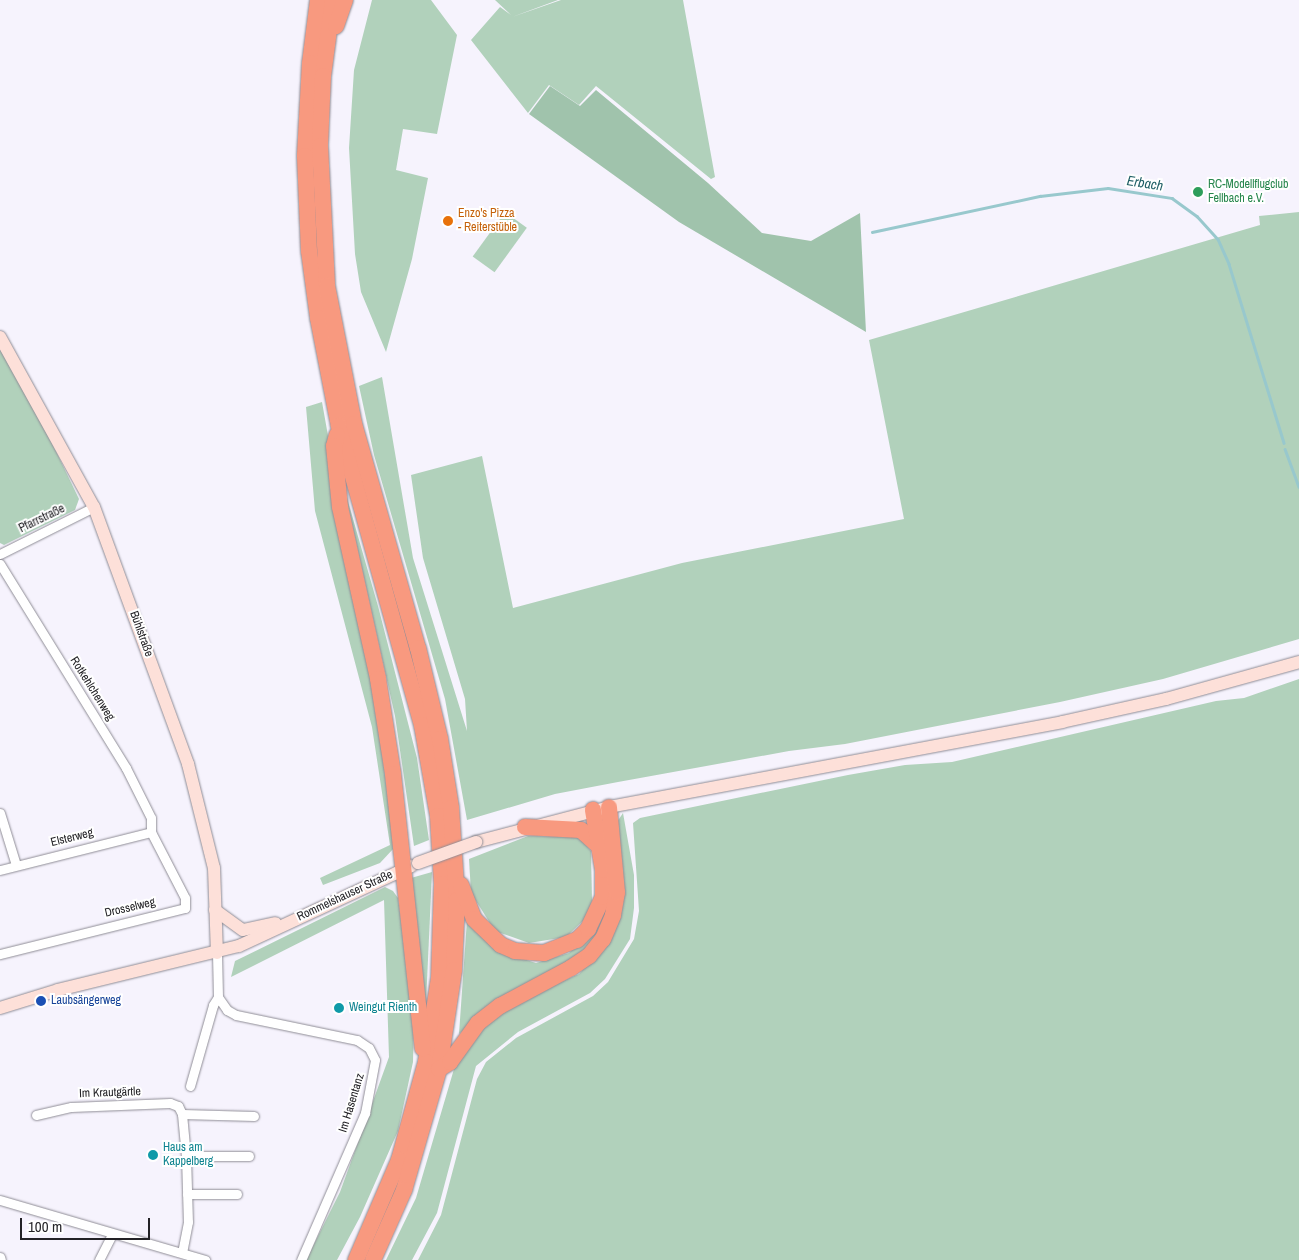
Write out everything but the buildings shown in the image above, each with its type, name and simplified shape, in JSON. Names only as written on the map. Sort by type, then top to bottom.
[{"type":"highway","points":[[318,0],[307,102],[306,203],[318,318],[339,426],[411,678],[436,801],[442,864],[442,932],[433,1066],[399,1160],[356,1260]]},
{"type":"highway","points":[[333,0],[326,56],[320,170],[324,256],[333,324],[359,446],[433,709],[448,785],[456,874],[454,970],[404,1190],[373,1260]]},
{"type":"highway","points":[[326,56],[345,0]]},
{"type":"highway","points":[[339,426],[334,446],[340,507],[378,679],[393,774],[402,869],[419,998],[421,1043],[433,1066]]},
{"type":"highway","points":[[433,1066],[450,1062],[478,1022],[500,1006],[572,968],[589,956],[603,939],[613,915],[617,892],[601,809]]},
{"type":"highway","points":[[456,874],[474,919],[489,936],[515,951],[544,953],[577,940],[598,912],[603,897],[600,847],[601,809]]},
{"type":"highway","points":[[525,827],[581,830],[600,847]]},
{"type":"main road","name":"Bühlstraße","points":[[0,337],[94,507],[188,764],[212,851],[217,953]]},
{"type":"main road","name":"Rommelshauser Straße","points":[[0,1008],[58,990],[217,953],[261,937],[402,869],[476,842],[525,827],[693,790],[1071,720],[1166,699],[1299,662]]},
{"type":"main road","points":[[215,910],[243,930],[261,928],[322,906]]},
{"type":"street","name":"Pfarrstraße","points":[[0,554],[94,507]]},
{"type":"street","name":"Rotkehlchenweg","points":[[0,564],[126,768],[151,818],[151,832]]},
{"type":"street","points":[[0,813],[16,865]]},
{"type":"street","name":"Elsterweg","points":[[0,870],[151,832]]},
{"type":"street","name":"Drosselweg","points":[[0,954],[185,908],[185,898],[151,832]]},
{"type":"street","points":[[190,1086],[213,1006],[218,997],[217,953]]},
{"type":"street","name":"Im Hasentanz","points":[[218,997],[222,1005],[236,1015],[357,1040],[369,1048],[376,1060],[365,1113],[301,1260]]},
{"type":"street","name":"Im Krautgärtle","points":[[36,1116],[71,1106],[170,1103],[178,1106],[182,1114],[254,1116]]},
{"type":"street","points":[[182,1114],[186,1156],[188,1222],[182,1252]]},
{"type":"street","points":[[186,1156],[249,1156]]},
{"type":"street","points":[[187,1194],[237,1194]]},
{"type":"street","points":[[0,1200],[112,1235],[182,1252],[202,1260]]},
{"type":"street","points":[[99,1260],[112,1235]]},
{"type":"green space","points":[[372,0],[431,0],[457,35],[437,134],[403,129],[396,170],[428,178],[412,259],[386,352],[361,292],[355,254],[349,148],[354,70]]},
{"type":"green space","points":[[495,0],[558,0],[512,17],[561,0],[683,0],[715,177],[711,179],[596,86],[579,105],[549,85],[528,113],[471,40],[500,7],[511,15]]},
{"type":"green space","points":[[550,86],[580,106],[596,90],[708,183],[762,233],[811,241],[860,213],[866,332],[679,222],[529,114]]},
{"type":"green space","points":[[505,212],[527,228],[495,272],[473,256]]},
{"type":"green space","points":[[1299,212],[1299,639],[1163,679],[1060,702],[845,744],[789,751],[555,794],[467,820],[445,699],[374,455],[359,386],[382,377],[413,558],[467,731],[465,699],[423,558],[411,475],[482,456],[513,608],[682,563],[904,519],[869,340],[1260,225],[1259,216]]},
{"type":"green space","points":[[0,349],[41,420],[79,499],[75,510],[4,545],[0,543]]},
{"type":"green space","points":[[322,402],[377,711],[394,848],[380,863],[323,885],[320,878],[390,845],[372,727],[315,511],[306,407]]},
{"type":"green space","points":[[343,484],[378,606],[417,758],[429,840],[414,846],[395,716]]},
{"type":"green space","points":[[1299,679],[1299,1260],[418,1260],[441,1215],[477,1079],[486,1062],[516,1038],[593,996],[608,982],[634,939],[639,911],[633,823],[640,818],[848,775],[905,765],[952,762],[1216,701],[1244,698]]},
{"type":"green space","points":[[623,813],[634,875],[634,908],[630,939],[605,979],[590,993],[518,1032],[476,1066],[437,1213],[412,1260],[386,1260],[416,1198],[454,1069],[479,1029],[512,1003],[579,974],[610,940],[617,822]]},
{"type":"green space","points":[[528,836],[579,837],[591,851],[592,901],[586,918],[566,937],[529,943],[495,931],[471,893],[469,859]]},
{"type":"green space","points":[[432,872],[426,1003],[411,878]]},
{"type":"green space","points":[[611,885],[602,929],[576,959],[500,999],[459,1034],[467,920],[495,950],[536,963],[569,953],[598,924]]},
{"type":"green space","points":[[385,887],[393,891],[398,898],[414,1020],[413,1062],[398,1131],[360,1217],[337,1260],[306,1260],[340,1192],[389,1057],[384,900],[231,977],[235,961]]},
{"type":"waterway","name":"Erbach","points":[[872,232],[1040,196],[1108,188],[1172,198],[1197,216],[1218,239],[1229,264],[1284,443]]},
{"type":"waterway","name":"Erbach","points":[[1285,449],[1299,487]]},
{"type":"place","name":"RC-Modellflugclub Fellbach e.V.","points":[[1198,192]]},
{"type":"place","name":"Enzo's Pizza - Reiterstüble","points":[[448,221]]},
{"type":"place","name":"Laubsängerweg","points":[[41,1001]]},
{"type":"place","name":"Weingut Rienth","points":[[339,1008]]},
{"type":"place","name":"Haus am Kappelberg","points":[[153,1155]]}]
